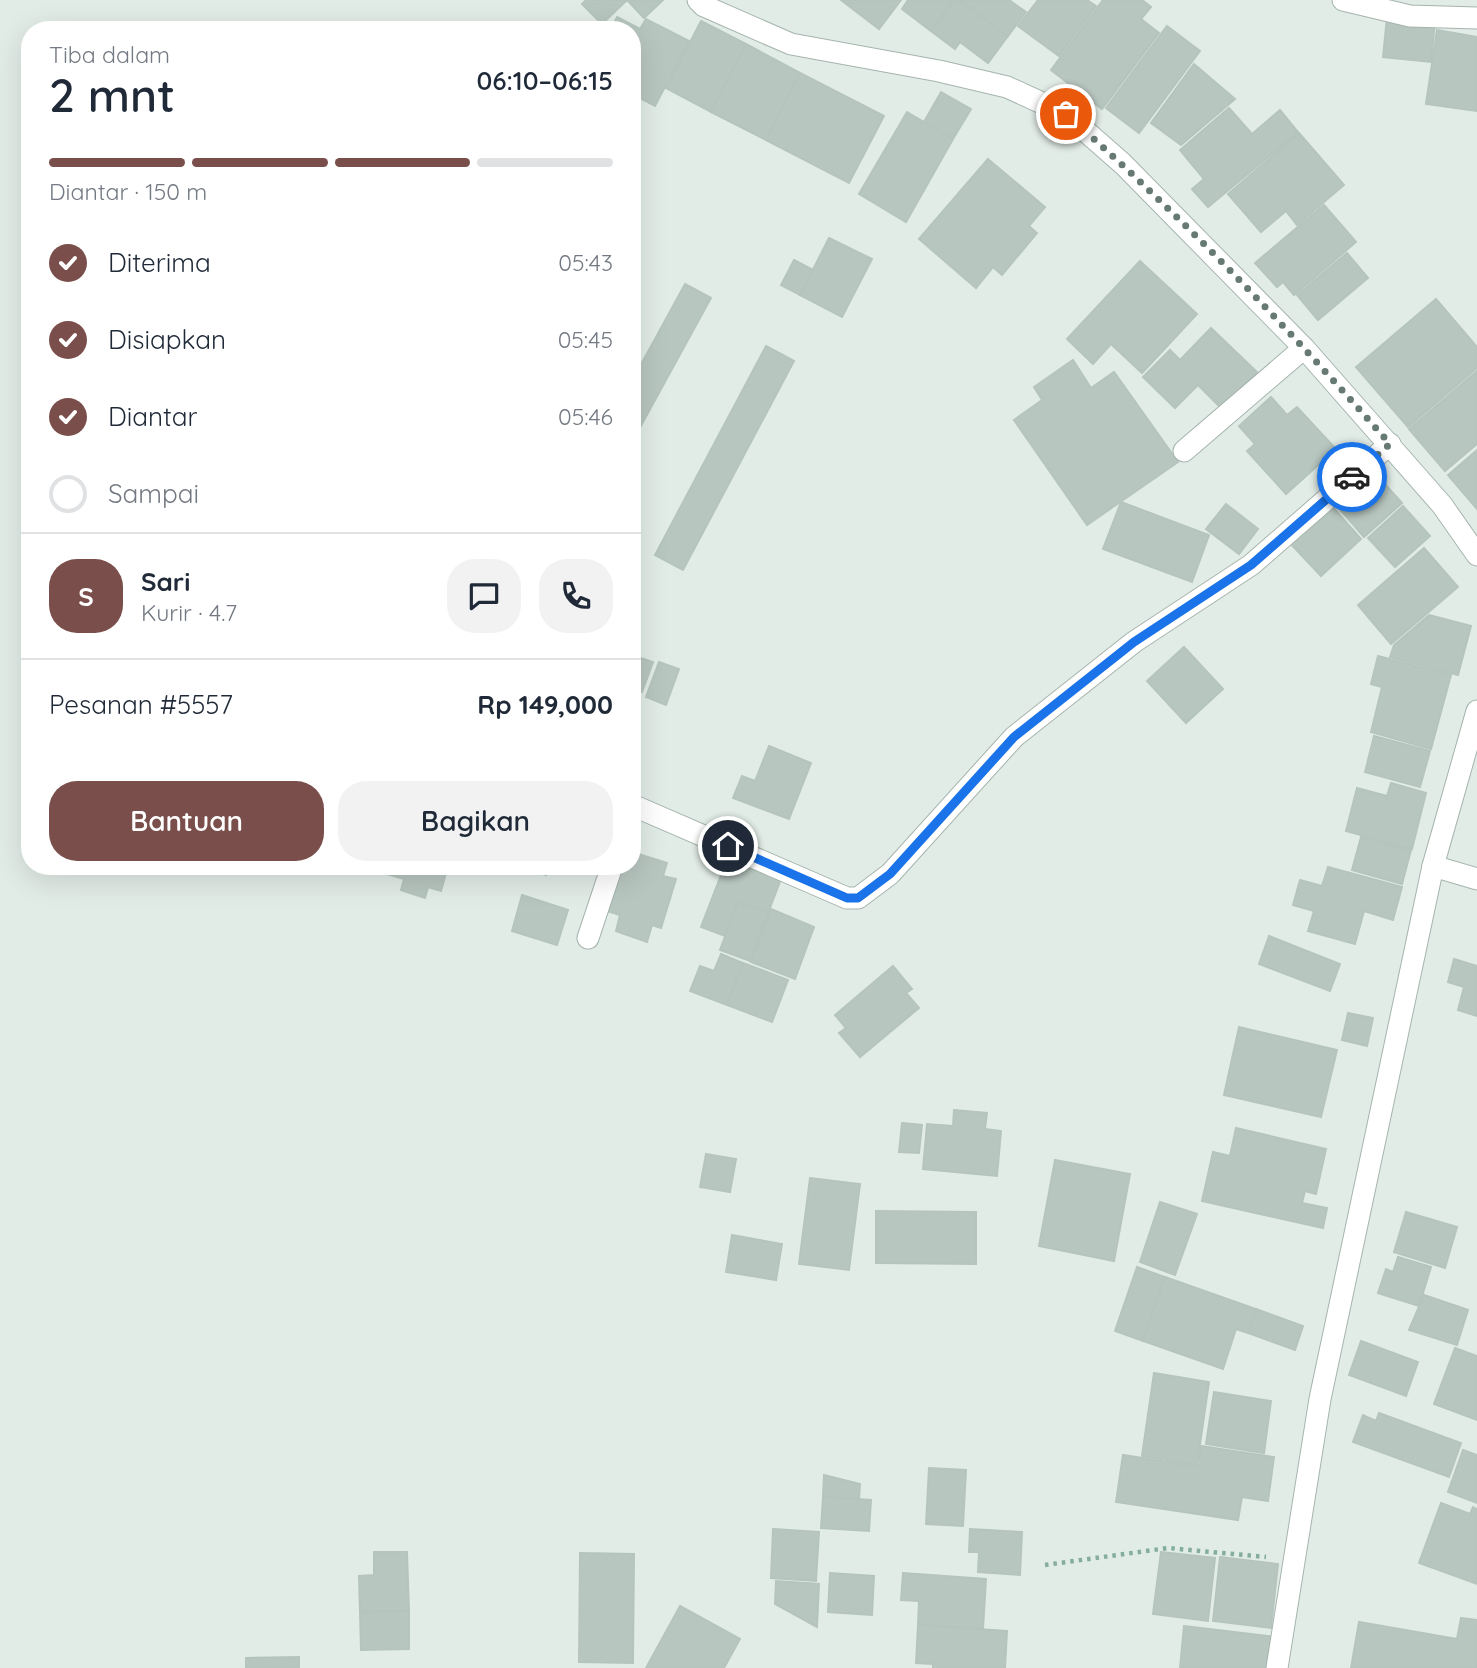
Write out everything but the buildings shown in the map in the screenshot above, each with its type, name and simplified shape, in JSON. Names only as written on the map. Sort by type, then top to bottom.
[{"type":"street","points":[[698,0],[704,6],[791,44],[939,71],[1007,87],[1066,114],[1123,164],[1304,348],[1442,505],[1477,555]]},
{"type":"street","points":[[1343,0],[1410,16],[1477,18]]},
{"type":"street","points":[[1184,451],[1304,348]]},
{"type":"street","points":[[641,810],[847,898],[858,898],[890,874],[1014,737],[1134,642],[1251,565],[1390,444]]},
{"type":"street","points":[[1278,1668],[1321,1399],[1433,866],[1477,711]]},
{"type":"street","points":[[1433,866],[1477,879]]},
{"type":"street","points":[[588,938],[609,875]]},
{"type":"path","points":[[1045,1565],[1168,1548],[1295,1560]]},
{"type":"way so far","points":[[1066,114],[1123,164],[1203,244],[1304,348],[1390,444],[1352,477]]},
{"type":"route","points":[[728,846],[847,898],[858,898],[890,874],[1014,737],[1134,642],[1251,565],[1352,477]]}]
